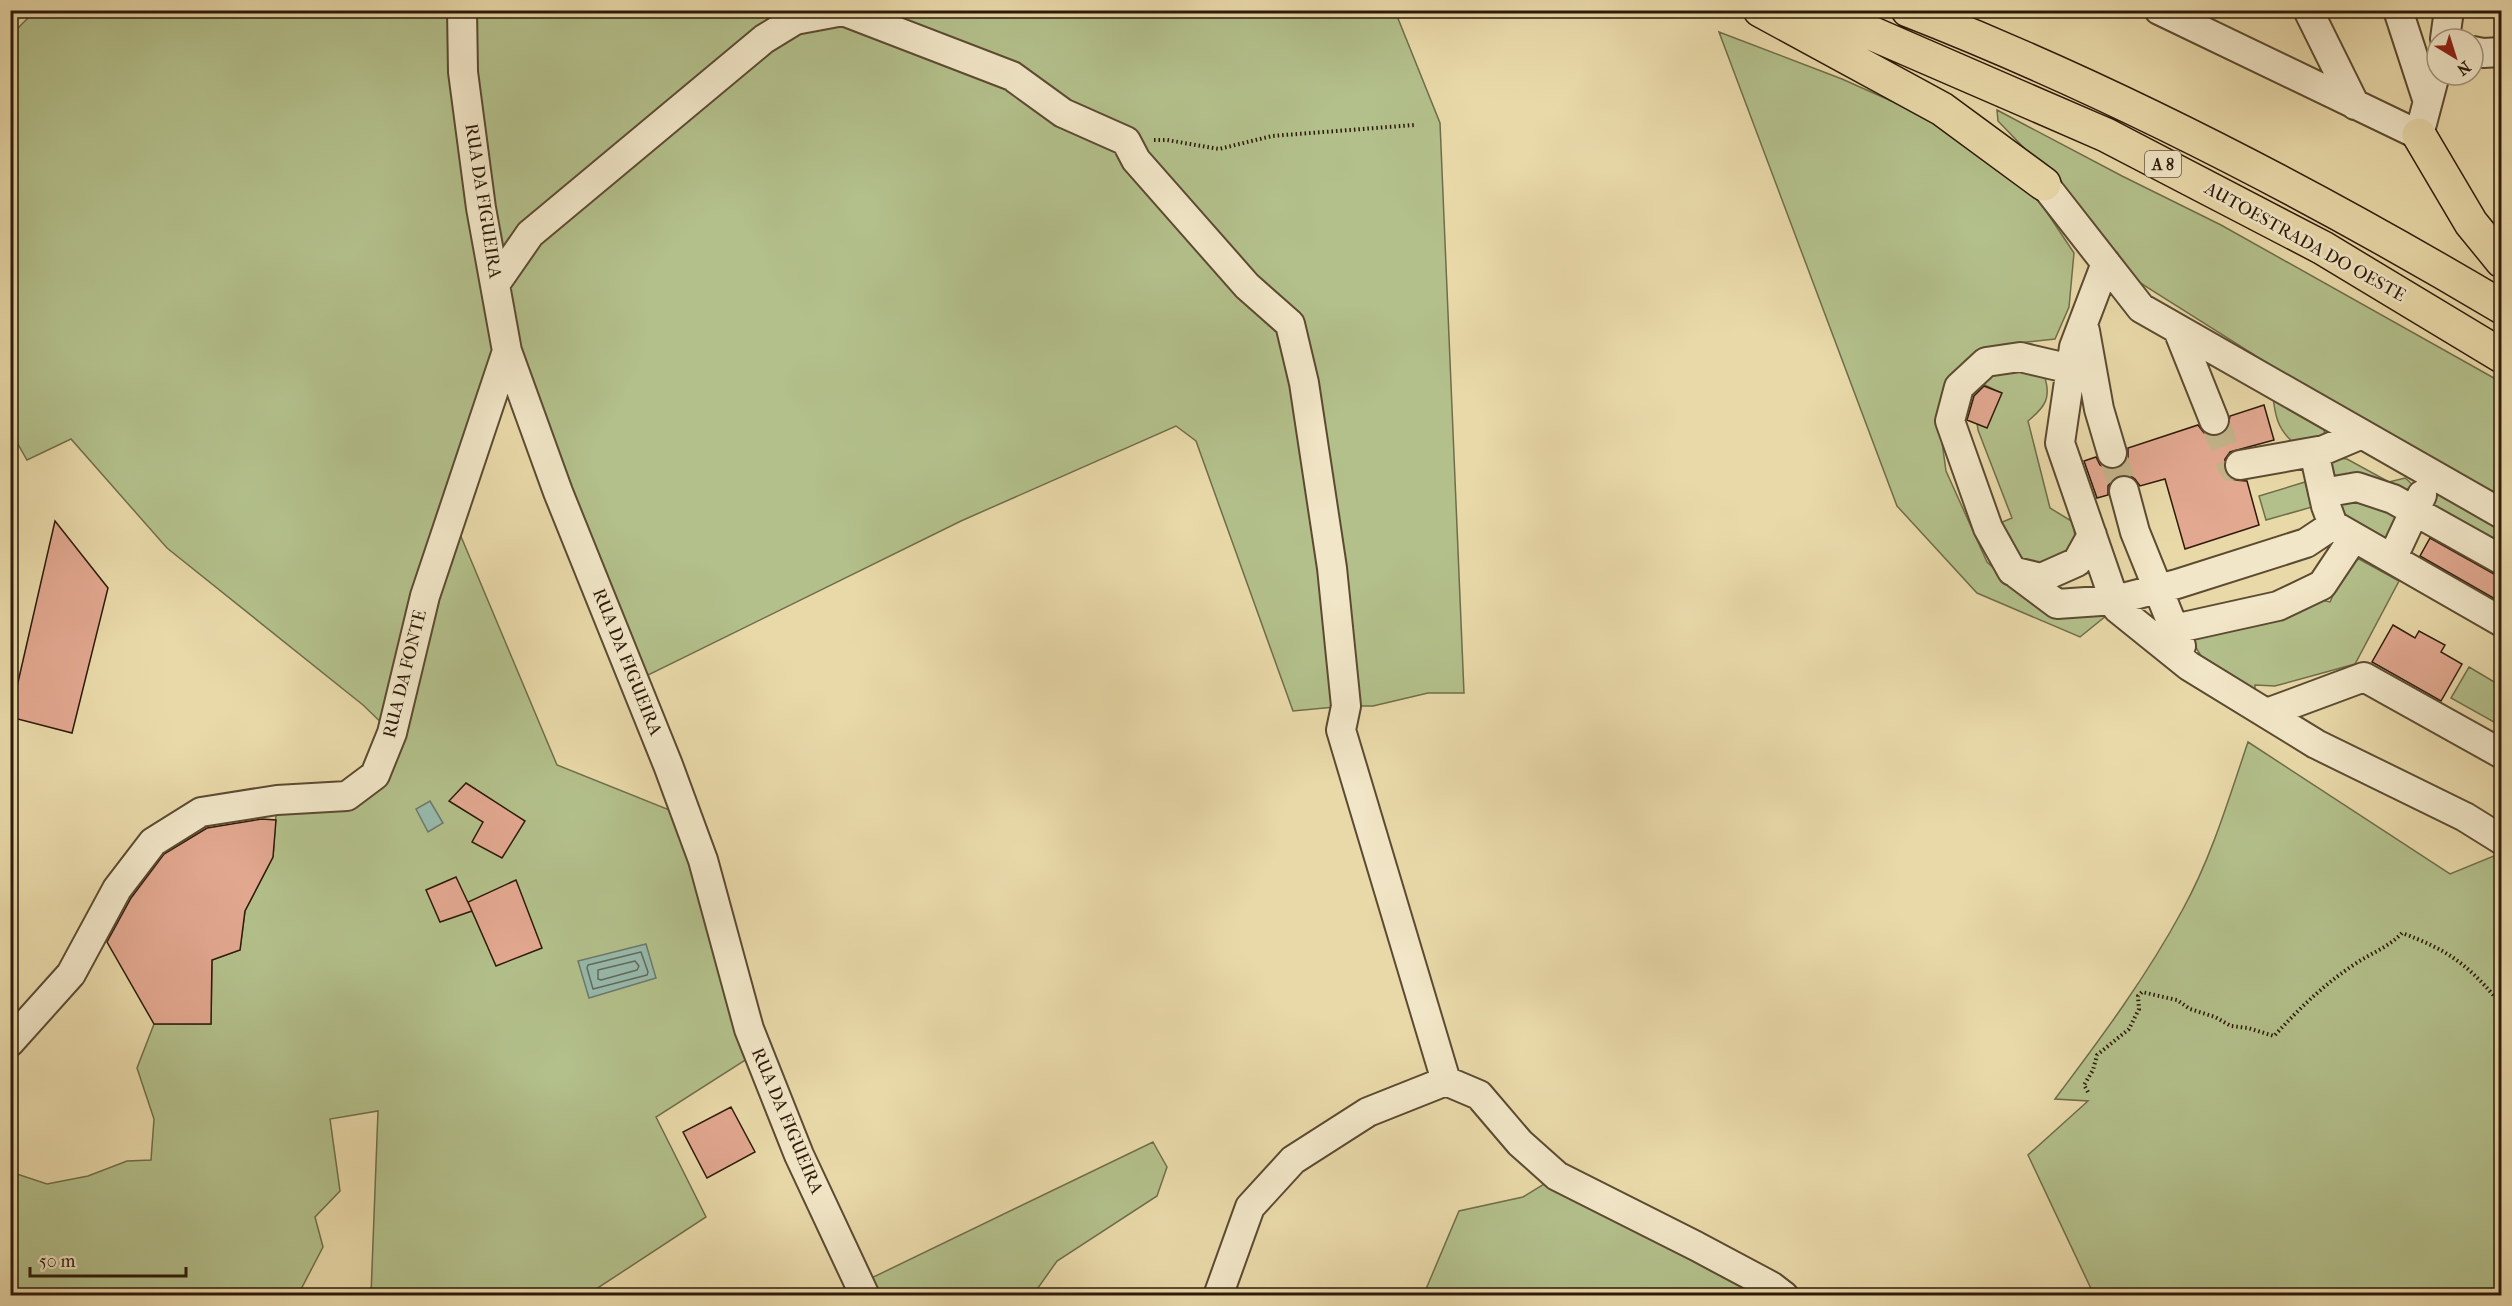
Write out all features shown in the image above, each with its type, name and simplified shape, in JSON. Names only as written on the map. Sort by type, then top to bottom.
[{"type":"highway","points":[[1760,10],[1942,109],[2044,184]]},
{"type":"highway","name":"AUTOESTRADA DO OESTE","points":[[1806,10],[1871,33],[2106,135],[2323,248],[2502,356]]},
{"type":"highway","name":"A 8","points":[[1908,10],[2047,67],[2126,104],[2359,225],[2502,307]]},
{"type":"highway","points":[[2419,135],[2470,223],[2502,261]]},
{"type":"street","name":"RUA DA FIGUEIRA","points":[[462,10],[463,72],[481,208],[507,351],[558,492],[668,765],[703,860],[749,1029],[799,1155],[865,1296]]},
{"type":"street","points":[[2159,10],[2419,135],[2431,87]]},
{"type":"street","points":[[2308,10],[2355,105]]},
{"type":"street","points":[[2398,10],[2427,99]]},
{"type":"street","points":[[2447,27],[2449,10]]},
{"type":"street","points":[[496,283],[530,234],[764,39],[795,20],[843,11],[1012,76],[1063,113],[1126,141],[1136,160],[1247,286],[1290,324],[1304,383],[1332,568],[1346,706],[1341,730],[1446,1081]]},
{"type":"street","points":[[2485,53],[2502,52]]},
{"type":"street","points":[[2044,184],[2141,308],[2502,514]]},
{"type":"street","points":[[2106,263],[2074,347],[2060,443],[2117,608],[2189,666],[2316,744],[2465,817],[2502,840]]},
{"type":"street","points":[[2083,323],[2099,409],[2112,453]]},
{"type":"street","points":[[2178,330],[2214,420]]},
{"type":"street","name":"RUA DA FONTE","points":[[10,1042],[71,974],[117,889],[153,842],[201,812],[277,800],[347,796],[375,775],[392,733],[425,596],[507,351]]},
{"type":"street","points":[[2071,369],[2020,357],[1986,363],[1959,387],[1950,421],[1988,528],[2012,571],[2057,604],[2115,600],[2176,584],[2344,531]]},
{"type":"street","points":[[2240,465],[2314,452],[2362,434]]},
{"type":"street","points":[[2314,452],[2323,493],[2344,531],[2502,622]]},
{"type":"street","points":[[2392,559],[2431,474]]},
{"type":"street","points":[[2323,493],[2357,487],[2393,499],[2502,560]]},
{"type":"street","points":[[2124,491],[2135,532],[2189,666]]},
{"type":"street","points":[[2174,629],[2278,606],[2322,585],[2344,531]]},
{"type":"street","points":[[2012,571],[2041,578],[2077,562],[2092,535]]},
{"type":"street","points":[[2267,713],[2364,677],[2502,754]]},
{"type":"street","points":[[1218,1296],[1250,1207],[1293,1160],[1368,1112],[1446,1081],[1479,1095],[1520,1143],[1557,1176],[1706,1251],[1784,1296]]},
{"type":"path","points":[[1126,141],[1167,140],[1219,149],[1272,136],[1413,125]]},
{"type":"path","points":[[2088,1092],[2084,1085],[2093,1070],[2097,1055],[2128,1029],[2139,1009],[2138,996],[2142,992],[2177,1000],[2190,1009],[2215,1017],[2231,1026],[2274,1035],[2313,994],[2357,963],[2397,939],[2402,933],[2436,946],[2473,972],[2495,997],[2502,995]]},
{"type":"green space","points":[[35,11],[1395,11],[1440,123],[1464,693],[1428,693],[1373,706],[1293,711],[1196,441],[1176,426],[961,521],[634,682],[508,352],[452,515],[557,765],[687,817],[758,1052],[656,1117],[706,1217],[587,1295],[371,1295],[378,1111],[330,1119],[340,1191],[315,1217],[323,1247],[298,1295],[11,1296],[11,1172],[47,1184],[88,1176],[127,1161],[151,1160],[154,1119],[137,1068],[154,1024],[211,1024],[212,960],[240,950],[245,911],[273,857],[277,800],[347,796],[392,733],[363,705],[167,548],[71,439],[27,460],[11,432],[11,35]]},
{"type":"green space","points":[[1719,32],[1842,79],[1925,116],[1997,160],[2040,202],[2074,253],[2069,307],[2055,339],[2008,344],[1958,368],[1938,413],[1946,471],[1987,562],[2013,585],[2112,611],[2080,637],[1977,593],[1897,506]]},
{"type":"green space","points":[[1997,110],[2221,225],[2501,382],[2501,506],[2442,473],[2126,274],[2053,178],[1998,121]]},
{"type":"green space","points":[[2012,363],[2044,375],[2047,396],[2043,406],[2028,421],[2050,508],[2073,522],[2075,537],[2065,553],[2038,566],[2022,558],[1995,525],[2012,518],[1977,423],[2001,393],[1979,382]]},
{"type":"green space","points":[[2271,383],[2325,422],[2324,435],[2317,441],[2294,443],[2287,437],[2276,416]]},
{"type":"green space","points":[[2339,458],[2347,459],[2389,482],[2405,478],[2413,487],[2413,498],[2334,480],[2331,463]]},
{"type":"green space","points":[[2305,482],[2312,507],[2266,520],[2259,496]]},
{"type":"green space","points":[[2434,492],[2501,528],[2501,552],[2423,510]]},
{"type":"green space","points":[[2340,496],[2402,516],[2389,544],[2336,512]]},
{"type":"green space","points":[[2359,559],[2399,581],[2355,664],[2275,686],[2255,685],[2255,690],[2204,661],[2189,636],[2321,600],[2330,602],[2345,571]]},
{"type":"green space","points":[[2469,667],[2501,686],[2501,726],[2451,698]]},
{"type":"green space","points":[[2248,742],[2450,874],[2501,853],[2501,1295],[2094,1295],[2028,1155],[2088,1101],[2055,1099],[2139,982],[2183,909],[2211,848]]},
{"type":"green space","points":[[1153,1142],[1167,1167],[1157,1196],[1057,1261],[1033,1295],[865,1295],[859,1284]]},
{"type":"green space","points":[[1557,1176],[1784,1296],[1421,1296],[1459,1211],[1523,1197]]},
{"type":"water","points":[[430,801],[443,823],[428,832],[416,809]]},
{"type":"water","points":[[646,944],[656,978],[589,998],[578,961]]},
{"type":"building","points":[[1984,386],[2002,393],[1987,428],[1967,420],[1974,396]]},
{"type":"building","points":[[2264,405],[2274,440],[2230,452],[2225,459],[2224,467],[2227,475],[2234,480],[2247,481],[2259,525],[2185,549],[2165,479],[2140,486],[2129,475],[2119,475],[2108,486],[2108,495],[2097,498],[2084,461],[2096,457],[2100,465],[2108,469],[2117,469],[2124,465],[2128,457],[2128,448],[2198,425],[2204,433],[2211,436],[2220,435],[2227,430],[2230,416]]},
{"type":"building","points":[[55,521],[108,588],[72,733],[10,717]]},
{"type":"building","points":[[2430,538],[2494,574],[2502,576],[2502,603],[2420,556]]},
{"type":"building","points":[[2393,625],[2415,638],[2419,631],[2445,645],[2441,652],[2462,664],[2441,701],[2372,662]]},
{"type":"building","points":[[466,783],[525,821],[502,858],[472,842],[483,822],[449,801]]},
{"type":"building","points":[[262,819],[276,820],[273,857],[245,911],[240,950],[212,960],[211,1024],[154,1024],[107,942],[131,898],[164,854],[207,828]]},
{"type":"building","points":[[456,877],[472,911],[440,922],[426,890]]},
{"type":"building","points":[[516,880],[542,948],[496,966],[468,902]]},
{"type":"building","points":[[731,1107],[755,1152],[707,1178],[683,1132]]},
{"type":"tunnel","points":[[2214,420],[2232,467],[2240,465]]},
{"type":"tunnel","points":[[2112,453],[2124,491]]}]
